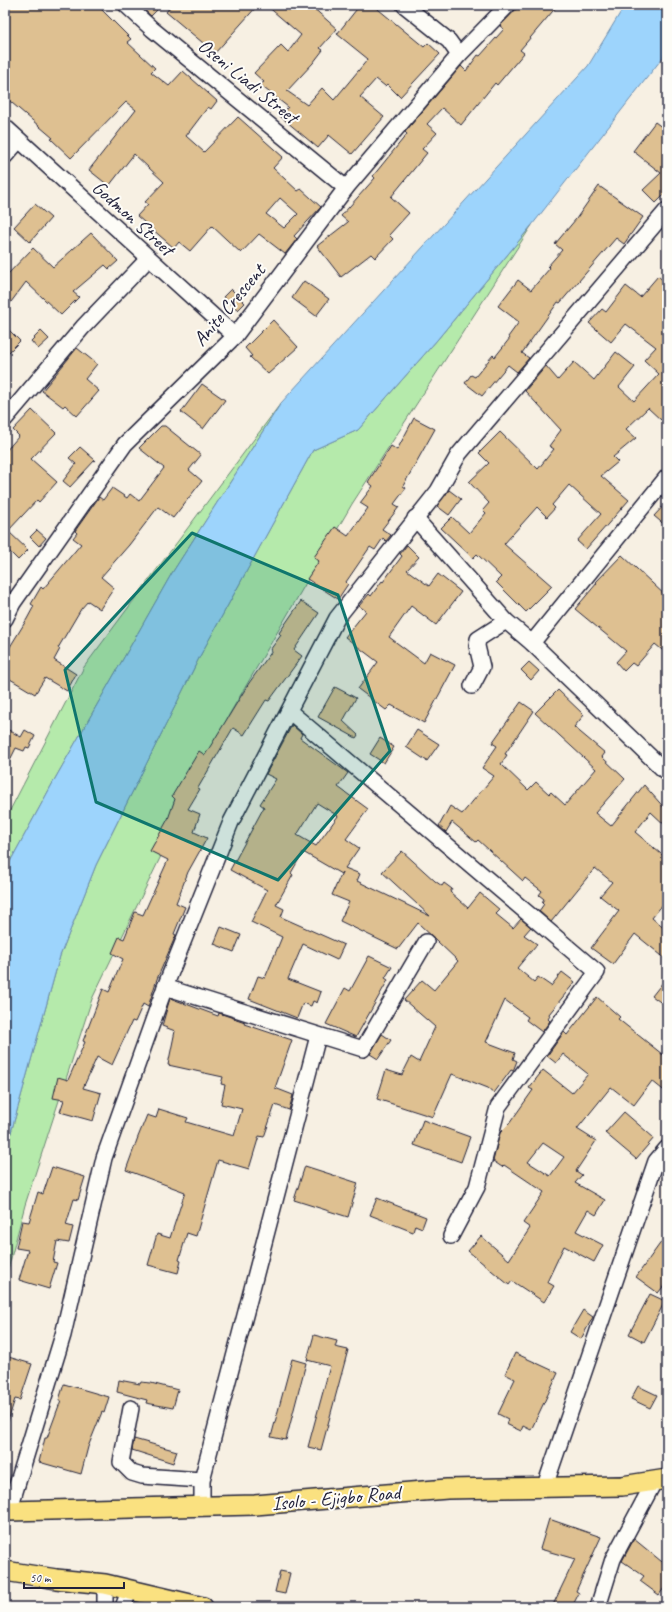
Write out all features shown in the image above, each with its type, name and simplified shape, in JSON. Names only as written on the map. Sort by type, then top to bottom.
[{"type":"main road","name":"Isolo - Ejigbo Road","points":[[7,1510],[255,1505],[447,1488],[622,1486],[661,1481]]},
{"type":"main road","points":[[5,1571],[56,1579],[105,1584],[194,1606]]},
{"type":"street","name":"Oseni Liadi Street","points":[[126,5],[152,29],[346,188]]},
{"type":"street","points":[[404,5],[449,41],[459,55]]},
{"type":"street","name":"Anite Crescent","points":[[5,619],[13,603],[125,444],[235,336],[346,188],[459,55],[508,5]]},
{"type":"street","name":"Godmon Street","points":[[5,127],[235,336]]},
{"type":"street","points":[[5,156],[19,140]]},
{"type":"street","points":[[7,1510],[63,1334],[104,1158],[165,986],[231,822],[337,618],[438,491],[459,454],[667,210]]},
{"type":"street","points":[[5,419],[82,327],[148,258]]},
{"type":"street","points":[[532,643],[667,477]]},
{"type":"street","points":[[415,518],[506,621],[532,643],[667,773]]},
{"type":"street","points":[[472,686],[482,667],[477,646],[478,639],[506,621]]},
{"type":"street","points":[[289,711],[597,972],[498,1108],[478,1187],[451,1236]]},
{"type":"street","points":[[165,986],[318,1036],[363,1049],[426,942]]},
{"type":"street","points":[[202,1505],[202,1480],[318,1036]]},
{"type":"street","points":[[545,1486],[656,1161],[667,1148]]},
{"type":"street","points":[[131,1408],[121,1462],[132,1473],[142,1476],[202,1480]]},
{"type":"street","points":[[598,1607],[613,1559],[661,1481]]},
{"type":"street","points":[[105,1584],[105,1607]]},
{"type":"street","points":[[123,1607],[130,1589]]},
{"type":"highlighted area","points":[[192,533],[338,595],[390,751],[278,880],[96,802],[65,670]]},
{"type":"green space","points":[[532,225],[352,504],[229,715],[92,999],[25,1205],[5,1281],[5,1154],[60,956],[96,865],[200,656],[313,450],[358,430],[437,340]]},
{"type":"green space","points":[[281,403],[172,573],[56,777],[5,871],[5,820],[84,667]]},
{"type":"water","points":[[625,5],[667,5],[667,52],[532,225],[437,340],[358,430],[313,450],[200,656],[96,865],[60,956],[5,1154],[5,871],[56,777],[172,573],[281,403],[588,66]]},
{"type":"building","points":[[5,5],[97,5],[131,39],[127,42],[155,68],[151,72],[169,86],[183,71],[217,101],[211,109],[208,107],[186,136],[204,152],[238,117],[283,157],[273,168],[298,191],[301,189],[321,207],[294,236],[297,239],[285,254],[259,234],[241,253],[212,226],[190,251],[179,242],[174,248],[137,216],[148,204],[145,202],[164,182],[134,154],[109,186],[89,170],[136,110],[126,102],[71,158],[51,139],[53,138],[5,97]],"holes":[[[280,198],[298,214],[284,228],[266,214]]]},
{"type":"building","points":[[139,5],[162,5],[151,16]]},
{"type":"building","points":[[172,5],[258,5],[215,53],[166,12]]},
{"type":"building","points":[[266,5],[310,5],[337,29],[320,48],[323,50],[313,63],[287,91],[307,105],[322,88],[334,100],[368,59],[337,34],[360,5],[373,5],[424,47],[428,43],[440,54],[400,97],[387,84],[385,86],[376,79],[360,97],[384,117],[352,154],[329,135],[318,148],[280,116],[288,107],[260,85],[264,82],[254,73],[281,45],[288,52],[301,35]]},
{"type":"building","points":[[520,5],[558,5],[520,50],[524,53],[497,85],[495,83],[461,125],[442,108],[427,124],[437,133],[422,149],[427,153],[391,197],[409,213],[389,235],[393,239],[375,258],[371,254],[341,277],[317,246],[348,222],[341,216],[375,178],[373,176],[407,134],[405,132],[461,66],[466,71],[478,55],[480,56],[504,29],[500,26]]},
{"type":"building","points":[[655,122],[667,131],[667,192],[656,203],[643,190],[661,173],[633,151]]},
{"type":"building","points":[[599,186],[643,217],[624,244],[616,238],[560,303],[558,302],[522,353],[529,358],[517,372],[508,365],[482,396],[465,383],[471,375],[475,377],[493,355],[495,357],[510,338],[508,337],[519,322],[498,306],[518,280],[531,290],[550,268],[548,266],[562,250],[555,244],[576,219]]},
{"type":"building","points":[[35,204],[51,218],[30,242],[14,227]]},
{"type":"building","points":[[91,233],[118,261],[109,269],[105,265],[73,292],[79,297],[61,315],[26,282],[5,310],[5,277],[33,248],[53,267]]},
{"type":"building","points":[[658,276],[667,284],[667,414],[661,420],[648,408],[626,429],[636,438],[613,457],[618,462],[601,476],[629,500],[586,549],[577,541],[601,514],[569,485],[552,505],[555,508],[547,517],[537,507],[504,544],[552,586],[526,612],[496,582],[501,577],[477,554],[473,558],[441,528],[452,517],[469,533],[486,513],[483,510],[489,503],[469,482],[489,463],[479,453],[500,432],[538,469],[554,449],[549,446],[561,430],[525,391],[546,366],[558,380],[574,362],[594,380],[616,352],[635,367],[619,387],[634,401],[659,374],[644,360],[656,347],[626,324],[611,342],[589,323],[602,309],[606,312],[626,286],[640,297]]},
{"type":"building","points":[[304,281],[329,299],[316,316],[292,298]]},
{"type":"building","points":[[231,289],[245,303],[238,310],[223,297]]},
{"type":"building","points":[[273,320],[298,347],[268,374],[250,357],[252,356],[245,348]]},
{"type":"building","points":[[5,326],[20,341],[5,356]]},
{"type":"building","points":[[41,331],[49,339],[38,349],[31,341]]},
{"type":"building","points":[[77,348],[97,364],[85,379],[99,391],[77,416],[65,405],[63,407],[42,391]]},
{"type":"building","points":[[202,384],[225,400],[203,429],[181,412]]},
{"type":"building","points":[[32,410],[56,433],[31,459],[57,482],[39,502],[37,500],[8,531],[28,550],[18,560],[5,547],[5,452],[19,436],[13,430]]},
{"type":"building","points":[[414,418],[435,429],[403,486],[406,488],[394,504],[399,507],[382,529],[391,535],[386,541],[383,538],[375,550],[370,547],[346,582],[348,584],[338,599],[307,579],[319,561],[314,557],[335,527],[348,536],[368,508],[360,503],[373,486],[368,482],[391,446],[397,450]]},
{"type":"building","points":[[161,426],[165,426],[201,455],[189,470],[202,481],[173,518],[158,507],[129,545],[101,577],[114,588],[100,609],[88,601],[81,609],[58,648],[60,649],[54,660],[76,674],[67,691],[45,678],[35,694],[5,676],[5,655],[34,606],[31,604],[41,587],[43,589],[81,544],[73,538],[77,533],[75,531],[99,497],[103,500],[112,488],[127,498],[130,494],[139,501],[164,468],[139,448]]},
{"type":"building","points":[[80,447],[95,460],[70,487],[63,481],[76,464],[69,458]]},
{"type":"building","points":[[449,490],[461,499],[449,515],[437,506]]},
{"type":"building","points":[[667,502],[667,527],[654,516]]},
{"type":"building","points":[[37,530],[46,538],[39,546],[30,537]]},
{"type":"building","points":[[407,545],[419,557],[407,570],[429,586],[438,574],[461,592],[436,625],[411,606],[389,637],[424,663],[430,652],[455,665],[424,723],[391,705],[386,710],[358,689],[378,662],[345,637],[366,611],[359,606],[369,594],[371,596],[382,581],[383,582],[402,556],[400,554]]},
{"type":"building","points":[[622,555],[667,597],[667,654],[655,644],[636,666],[632,663],[624,671],[616,662],[626,651],[575,609],[597,583],[596,582]]},
{"type":"building","points":[[301,601],[319,613],[294,650],[302,656],[269,701],[266,700],[244,735],[233,728],[198,788],[200,789],[188,809],[200,814],[194,832],[207,838],[188,872],[176,903],[185,907],[174,934],[176,935],[157,979],[148,1007],[143,1004],[135,1022],[132,1021],[112,1065],[97,1057],[83,1088],[101,1093],[93,1121],[60,1112],[64,1100],[53,1098],[58,1077],[68,1080],[85,1042],[83,1041],[103,989],[109,992],[123,959],[112,953],[119,937],[124,939],[135,912],[143,915],[168,860],[150,851],[168,819],[175,799],[172,796],[199,751],[205,755],[249,683],[272,651],[270,650],[281,635],[279,633]]},
{"type":"building","points":[[529,662],[539,671],[531,680],[521,670]]},
{"type":"building","points":[[335,687],[356,698],[343,721],[358,735],[356,738],[318,717]]},
{"type":"building","points":[[558,690],[584,715],[574,727],[605,753],[602,757],[625,779],[595,813],[611,826],[644,785],[667,811],[667,827],[651,812],[635,832],[667,859],[667,899],[652,918],[667,931],[667,960],[635,934],[613,964],[591,948],[619,911],[600,896],[612,882],[595,868],[551,922],[539,911],[544,904],[542,902],[544,899],[539,895],[542,891],[525,878],[523,881],[478,840],[476,842],[452,822],[446,832],[439,826],[450,806],[462,814],[494,776],[482,768],[497,746],[492,743],[521,702],[534,711],[505,754],[507,755],[501,764],[528,790],[536,782],[549,794],[551,792],[565,805],[596,769],[535,713]]},
{"type":"building","points":[[292,725],[302,734],[300,738],[348,773],[338,787],[368,809],[346,839],[359,848],[345,868],[360,874],[357,881],[430,916],[382,872],[402,851],[435,881],[442,886],[444,883],[452,889],[450,892],[468,908],[480,893],[500,910],[496,914],[513,928],[521,919],[531,927],[524,935],[537,944],[517,968],[534,982],[538,977],[551,986],[562,972],[575,982],[549,1014],[550,1016],[548,1019],[550,1021],[542,1032],[526,1020],[528,1017],[505,1000],[486,1042],[515,1053],[513,1059],[517,1061],[513,1071],[511,1070],[494,1093],[488,1088],[452,1074],[433,1117],[377,1099],[386,1070],[402,1075],[411,1057],[419,1062],[435,1027],[404,1000],[422,980],[434,990],[458,961],[418,923],[398,949],[340,921],[349,902],[332,895],[342,872],[341,874],[303,852],[291,873],[293,875],[276,905],[284,909],[281,917],[344,945],[337,960],[303,944],[288,979],[321,992],[317,1003],[313,1001],[311,1006],[303,1003],[297,1018],[249,999],[258,976],[265,978],[282,937],[251,922],[267,890],[230,870],[264,807],[260,804],[276,779],[266,774]],"holes":[[[317,803],[338,816],[316,846],[297,835]]]},
{"type":"building","points":[[5,728],[21,737],[25,730],[35,736],[29,748],[26,747],[24,751],[16,748],[5,770]]},
{"type":"building","points":[[417,730],[439,744],[427,761],[406,747]]},
{"type":"building","points":[[380,738],[394,747],[384,763],[370,754]]},
{"type":"building","points":[[221,927],[241,935],[234,952],[214,944]]},
{"type":"building","points":[[369,956],[392,967],[385,978],[388,980],[356,1037],[326,1024],[345,988],[350,991]]},
{"type":"building","points":[[667,977],[667,1007],[652,996]]},
{"type":"building","points":[[597,997],[620,1017],[618,1019],[667,1058],[667,1093],[652,1081],[634,1105],[611,1087],[577,1129],[596,1141],[576,1171],[582,1175],[575,1183],[605,1200],[596,1215],[588,1210],[576,1231],[603,1245],[594,1262],[564,1246],[547,1282],[554,1286],[544,1302],[512,1281],[509,1285],[468,1251],[481,1236],[509,1260],[530,1228],[523,1223],[544,1192],[504,1165],[502,1167],[493,1161],[500,1133],[509,1124],[533,1090],[529,1088],[543,1070],[572,1093],[588,1074],[563,1054],[556,1063],[547,1056],[564,1032],[567,1035]],"holes":[[[543,1143],[564,1157],[550,1176],[528,1162]]]},
{"type":"building","points":[[170,998],[218,1016],[219,1013],[245,1022],[244,1024],[292,1040],[275,1088],[293,1095],[289,1110],[275,1105],[264,1137],[259,1136],[249,1169],[218,1160],[196,1236],[187,1233],[179,1260],[181,1261],[178,1273],[148,1265],[157,1234],[170,1238],[185,1192],[126,1170],[138,1137],[147,1115],[156,1118],[159,1109],[188,1118],[186,1122],[234,1136],[242,1109],[221,1104],[225,1085],[221,1084],[223,1077],[168,1065],[175,1031],[162,1026]]},
{"type":"building","points":[[382,1034],[391,1040],[378,1059],[370,1054]]},
{"type":"building","points":[[624,1112],[654,1138],[636,1159],[605,1133]]},
{"type":"building","points":[[423,1120],[470,1137],[461,1162],[414,1145]]},
{"type":"building","points":[[305,1166],[358,1183],[348,1217],[294,1200]]},
{"type":"building","points":[[52,1167],[85,1177],[78,1200],[74,1199],[66,1225],[73,1227],[69,1243],[57,1241],[53,1262],[57,1263],[49,1289],[19,1280],[28,1250],[16,1248],[22,1221],[29,1222],[38,1192],[43,1194]]},
{"type":"building","points":[[377,1198],[426,1217],[422,1228],[415,1225],[413,1232],[370,1215]]},
{"type":"building","points":[[667,1234],[667,1282],[658,1293],[636,1277]]},
{"type":"building","points":[[650,1294],[665,1301],[644,1342],[629,1334]]},
{"type":"building","points":[[583,1310],[593,1317],[581,1339],[570,1332]]},
{"type":"building","points":[[314,1335],[337,1341],[335,1347],[348,1350],[321,1450],[308,1447],[330,1366],[307,1360]]},
{"type":"building","points":[[515,1353],[558,1373],[531,1430],[523,1426],[521,1431],[506,1424],[508,1419],[498,1414],[515,1379],[505,1374]]},
{"type":"building","points":[[5,1356],[32,1364],[20,1400],[15,1399],[7,1424],[5,1424]]},
{"type":"building","points":[[292,1359],[306,1363],[286,1440],[271,1437]]},
{"type":"building","points":[[119,1380],[140,1384],[141,1382],[151,1383],[178,1390],[173,1408],[146,1403],[147,1400],[117,1392]]},
{"type":"building","points":[[64,1384],[109,1397],[104,1413],[102,1412],[88,1447],[81,1474],[39,1462],[45,1438],[47,1438],[61,1400],[59,1400]]},
{"type":"building","points":[[638,1386],[657,1395],[650,1408],[631,1399]]},
{"type":"building","points":[[134,1439],[177,1451],[173,1463],[132,1450]]},
{"type":"building","points":[[549,1519],[601,1537],[576,1591],[579,1593],[572,1607],[552,1607],[575,1559],[540,1549]]},
{"type":"building","points":[[634,1539],[667,1566],[667,1584],[659,1595],[640,1581],[644,1576],[622,1561]]},
{"type":"building","points":[[280,1571],[290,1573],[285,1594],[275,1592]]}]
